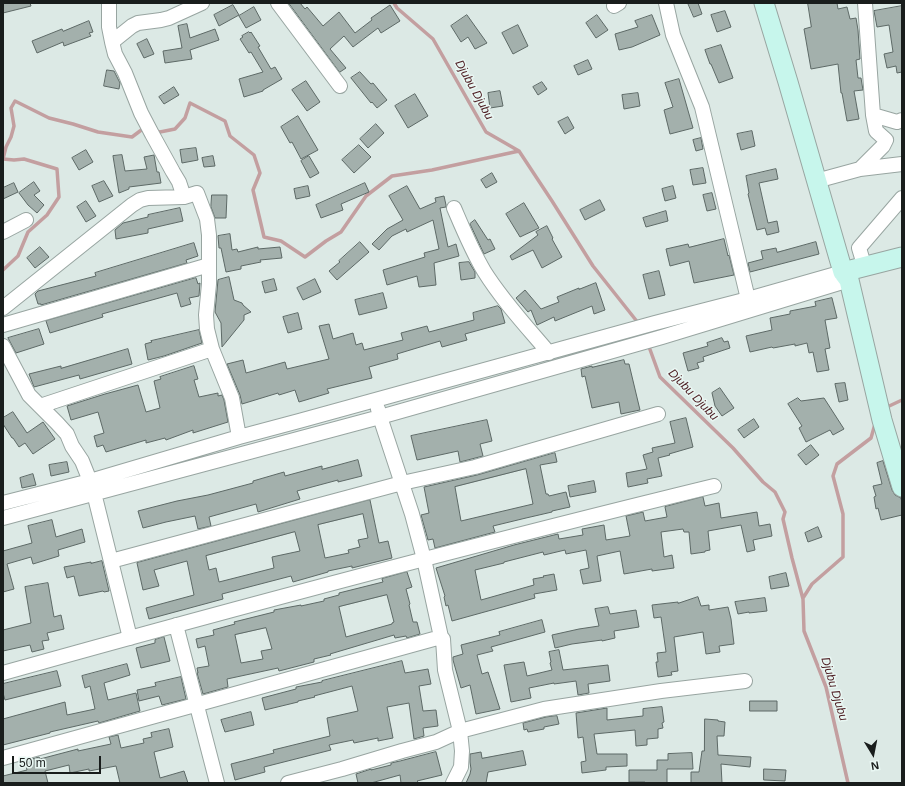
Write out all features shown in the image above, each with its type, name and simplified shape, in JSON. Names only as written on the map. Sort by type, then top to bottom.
[{"type":"street","points":[[109,3],[109,27],[115,54],[125,73],[141,114],[174,172],[184,197]]},
{"type":"street","points":[[112,42],[138,23],[169,18],[202,3]]},
{"type":"street","points":[[278,3],[340,86]]},
{"type":"street","points":[[666,3],[673,35],[702,107],[748,299]]},
{"type":"street","points":[[764,3],[816,181],[851,273],[882,420],[902,486]]},
{"type":"street","points":[[860,169],[883,146],[886,140],[876,131],[864,3]]},
{"type":"street","points":[[874,115],[897,122],[902,120]]},
{"type":"street","points":[[816,181],[860,169],[902,164]]},
{"type":"street","points":[[3,308],[140,200],[148,198],[184,197],[197,194],[207,219],[210,235],[206,315],[208,329],[212,348],[232,398],[239,437]]},
{"type":"street","points":[[851,273],[862,258],[860,248],[902,198]]},
{"type":"street","points":[[454,208],[484,272],[499,293],[549,353]]},
{"type":"street","points":[[3,232],[26,220]]},
{"type":"street","points":[[3,503],[92,487],[380,417],[662,337],[902,257]]},
{"type":"street","points":[[3,324],[209,264]]},
{"type":"street","points":[[3,518],[239,437],[654,323],[851,273],[902,266]]},
{"type":"street","points":[[3,346],[29,395],[57,422],[67,434],[72,446],[82,461],[92,487],[130,638]]},
{"type":"street","points":[[40,406],[212,348]]},
{"type":"street","points":[[376,400],[380,417],[412,514],[424,559],[441,637],[443,639],[445,670],[460,731],[462,751],[460,767],[453,783]]},
{"type":"street","points":[[111,561],[402,483],[476,467],[658,414]]},
{"type":"street","points":[[3,673],[424,559],[570,521],[714,486]]},
{"type":"street","points":[[176,625],[217,783]]},
{"type":"street","points":[[3,758],[441,637]]},
{"type":"street","points":[[288,783],[436,742],[460,731],[544,708],[661,691],[745,681]]},
{"type":"building","points":[[3,3],[30,3],[31,6],[3,13]]},
{"type":"building","points":[[289,3],[300,3],[305,9],[307,7],[323,26],[339,12],[355,33],[372,20],[371,18],[390,5],[400,21],[381,33],[378,28],[353,47],[344,36],[330,49],[346,68],[340,72]]},
{"type":"building","points":[[688,3],[698,3],[702,14],[694,17]]},
{"type":"building","points":[[808,3],[837,3],[838,9],[847,7],[850,19],[856,18],[860,59],[856,60],[858,78],[861,78],[863,90],[854,91],[859,119],[847,121],[841,93],[838,64],[811,69],[804,29],[811,27]]},
{"type":"building","points":[[233,5],[239,15],[219,26],[214,15]]},
{"type":"building","points":[[902,6],[902,72],[897,73],[896,66],[887,68],[884,54],[893,52],[889,25],[877,27],[874,11]]},
{"type":"building","points":[[254,7],[261,20],[246,28],[239,16]]},
{"type":"building","points":[[725,11],[731,27],[717,32],[711,15]]},
{"type":"building","points":[[467,15],[487,43],[475,49],[468,37],[461,42],[451,26]]},
{"type":"building","points":[[597,15],[608,30],[596,38],[586,23]]},
{"type":"building","points":[[652,15],[660,35],[632,47],[619,50],[615,34],[638,27],[635,21]]},
{"type":"building","points":[[89,21],[93,32],[89,33],[91,36],[64,46],[63,42],[37,53],[32,41],[62,29],[63,31]]},
{"type":"building","points":[[187,24],[190,38],[215,29],[219,40],[190,50],[192,59],[165,63],[163,51],[182,48],[178,26]]},
{"type":"building","points":[[518,25],[528,46],[513,54],[502,33]]},
{"type":"building","points":[[251,32],[260,46],[258,47],[271,69],[275,67],[282,79],[263,91],[244,97],[239,79],[263,72],[251,52],[249,53],[240,39]]},
{"type":"building","points":[[147,39],[154,54],[144,58],[137,44]]},
{"type":"building","points":[[721,45],[733,78],[719,83],[705,50]]},
{"type":"building","points":[[588,60],[592,69],[578,75],[574,66]]},
{"type":"building","points":[[107,70],[114,71],[120,83],[119,89],[104,86]]},
{"type":"building","points":[[360,72],[371,84],[373,83],[387,100],[377,108],[372,102],[371,103],[351,78]]},
{"type":"building","points":[[679,79],[693,128],[670,134],[664,110],[673,107],[665,83]]},
{"type":"building","points":[[306,81],[320,102],[307,111],[292,90]]},
{"type":"building","points":[[542,82],[547,89],[538,95],[533,87]]},
{"type":"building","points":[[174,87],[179,95],[164,104],[159,97]]},
{"type":"building","points":[[500,91],[503,106],[490,108],[488,93]]},
{"type":"building","points":[[638,93],[640,106],[624,109],[622,95]]},
{"type":"building","points":[[415,94],[428,116],[408,128],[395,106]]},
{"type":"building","points":[[298,116],[318,150],[301,159],[292,142],[290,143],[281,127]]},
{"type":"building","points":[[568,117],[574,128],[565,134],[558,122]]},
{"type":"building","points":[[376,124],[384,133],[368,148],[360,139]]},
{"type":"building","points":[[752,131],[755,146],[741,150],[737,134]]},
{"type":"building","points":[[701,138],[703,149],[696,151],[693,140]]},
{"type":"building","points":[[359,145],[371,157],[354,173],[342,160]]},
{"type":"building","points":[[196,148],[198,160],[182,163],[180,150]]},
{"type":"building","points":[[86,150],[93,162],[79,170],[72,158]]},
{"type":"building","points":[[122,155],[125,171],[147,169],[144,157],[154,155],[157,172],[159,172],[161,183],[129,187],[129,189],[119,193],[113,156]]},
{"type":"building","points":[[213,156],[215,166],[204,167],[202,158]]},
{"type":"building","points":[[309,156],[319,173],[310,178],[301,161]]},
{"type":"building","points":[[703,168],[706,183],[693,185],[690,170]]},
{"type":"building","points":[[776,169],[778,179],[759,183],[768,223],[777,221],[779,232],[767,235],[765,228],[757,230],[748,194],[746,176]]},
{"type":"building","points":[[492,173],[497,182],[486,188],[481,180]]},
{"type":"building","points":[[104,181],[113,196],[99,202],[92,186]]},
{"type":"building","points":[[34,182],[40,191],[34,195],[44,205],[37,213],[28,205],[19,193]]},
{"type":"building","points":[[14,183],[18,192],[3,199],[3,188]]},
{"type":"building","points":[[365,183],[369,192],[341,204],[343,210],[321,218],[316,205]]},
{"type":"building","points":[[308,186],[310,196],[296,199],[294,189]]},
{"type":"building","points":[[407,186],[420,209],[436,202],[435,198],[444,196],[446,207],[440,208],[448,247],[456,244],[459,256],[434,263],[436,285],[419,287],[417,276],[387,285],[383,270],[425,257],[424,253],[439,249],[433,220],[407,232],[406,229],[392,236],[379,250],[372,244],[387,229],[403,220],[389,196]]},
{"type":"building","points":[[673,186],[676,198],[665,201],[662,189]]},
{"type":"building","points":[[712,193],[716,209],[707,211],[703,195]]},
{"type":"building","points":[[212,195],[227,195],[226,218],[215,218],[211,207]]},
{"type":"building","points":[[600,200],[605,210],[585,220],[580,210]]},
{"type":"building","points":[[86,201],[96,216],[86,222],[77,207]]},
{"type":"building","points":[[524,203],[539,228],[520,237],[506,214]]},
{"type":"building","points":[[180,208],[183,221],[148,229],[148,233],[116,239],[115,230],[123,223],[148,217],[148,215]]},
{"type":"building","points":[[666,211],[668,221],[646,227],[643,218]]},
{"type":"building","points":[[475,220],[488,240],[490,239],[495,249],[484,254],[470,224]]},
{"type":"building","points":[[547,226],[562,257],[542,268],[533,250],[512,260],[510,256],[538,235],[536,232]]},
{"type":"building","points":[[230,234],[232,250],[237,249],[238,252],[258,247],[258,249],[280,247],[282,258],[260,260],[261,262],[241,266],[241,269],[226,272],[221,248],[219,248],[218,236]]},
{"type":"building","points":[[724,239],[734,275],[694,283],[689,261],[670,266],[666,249],[688,244],[689,247]]},
{"type":"building","points":[[360,242],[369,252],[337,280],[329,271]]},
{"type":"building","points":[[816,242],[819,254],[750,272],[748,263],[763,259],[761,251],[776,248],[777,252]]},
{"type":"building","points":[[194,243],[198,256],[186,260],[187,263],[41,305],[38,304],[35,294],[38,291],[96,276],[95,273]]},
{"type":"building","points":[[40,247],[49,257],[35,268],[27,258]]},
{"type":"building","points":[[469,262],[475,272],[475,278],[461,280],[459,263]]},
{"type":"building","points":[[659,271],[665,295],[649,299],[643,275]]},
{"type":"building","points":[[229,277],[234,300],[242,303],[251,312],[244,315],[244,320],[222,347],[221,323],[215,312],[218,280]]},
{"type":"building","points":[[196,278],[198,284],[200,283],[199,296],[189,298],[191,304],[181,307],[177,293],[102,314],[103,317],[50,333],[46,321]]},
{"type":"building","points":[[274,279],[277,290],[265,293],[262,282]]},
{"type":"building","points":[[315,279],[321,292],[303,300],[297,288]]},
{"type":"building","points":[[596,283],[605,310],[594,314],[592,306],[555,321],[554,317],[537,325],[531,310],[528,312],[516,298],[525,290],[541,309],[559,302],[557,297]]},
{"type":"building","points":[[383,293],[387,308],[359,315],[355,300]]},
{"type":"building","points":[[832,298],[837,318],[825,320],[830,348],[825,349],[829,370],[817,372],[813,352],[809,353],[807,343],[795,346],[795,344],[772,347],[750,352],[746,336],[772,330],[770,318],[790,314],[790,311],[816,306],[815,302]]},
{"type":"building","points":[[498,306],[501,309],[505,323],[465,334],[467,340],[442,347],[440,341],[397,354],[398,359],[369,367],[372,378],[327,389],[329,393],[299,402],[295,390],[279,395],[278,393],[242,404],[240,395],[227,364],[243,360],[246,373],[285,362],[287,369],[329,359],[319,326],[329,324],[333,339],[353,333],[356,345],[362,343],[364,350],[403,340],[401,333],[427,326],[429,332],[474,320],[473,313]]},
{"type":"building","points":[[298,313],[302,329],[288,333],[283,317]]},
{"type":"building","points":[[39,329],[44,344],[16,353],[8,338]]},
{"type":"building","points":[[199,330],[202,343],[148,360],[145,344],[152,342],[151,341]]},
{"type":"building","points":[[722,338],[724,342],[728,341],[730,348],[703,357],[704,361],[697,363],[699,368],[688,371],[683,353],[708,346],[707,343]]},
{"type":"building","points":[[128,349],[132,364],[80,379],[79,375],[34,387],[29,374],[61,366],[61,368]]},
{"type":"building","points":[[624,360],[625,364],[629,364],[640,410],[621,414],[619,402],[592,408],[585,376],[582,377],[581,369]]},
{"type":"building","points":[[194,366],[198,379],[194,380],[199,397],[218,393],[218,396],[222,395],[228,422],[193,433],[193,430],[166,440],[165,438],[146,443],[146,440],[106,452],[103,445],[97,447],[94,436],[104,433],[98,412],[71,420],[67,406],[138,385],[146,412],[160,408],[154,381],[161,379],[160,377]]},
{"type":"building","points":[[845,383],[848,400],[839,402],[835,384]]},
{"type":"building","points":[[720,388],[734,408],[722,416],[715,406],[712,393]]},
{"type":"building","points":[[798,398],[801,401],[824,398],[844,429],[833,435],[830,430],[806,442],[799,428],[802,426],[788,404]]},
{"type":"building","points":[[13,412],[27,433],[43,422],[55,439],[33,454],[25,443],[19,447],[3,424],[3,418]]},
{"type":"building","points":[[686,418],[693,447],[658,458],[662,476],[647,479],[648,483],[628,487],[626,473],[647,469],[643,455],[653,452],[652,448],[675,443],[670,422]]},
{"type":"building","points":[[754,419],[759,427],[744,438],[738,430]]},
{"type":"building","points":[[487,420],[492,441],[480,444],[483,456],[460,462],[458,451],[417,460],[411,436]]},
{"type":"building","points":[[811,445],[819,455],[806,465],[798,455]]},
{"type":"building","points":[[555,453],[557,462],[540,465],[546,494],[549,496],[566,492],[570,507],[493,526],[495,532],[435,548],[433,539],[428,540],[421,515],[429,513],[424,487],[477,475]],"holes":[[[526,469],[533,504],[461,521],[455,487]]]},
{"type":"building","points":[[358,460],[362,476],[338,482],[338,480],[297,491],[300,499],[258,512],[256,504],[209,517],[211,526],[198,529],[195,516],[143,528],[138,511],[253,483],[253,481],[284,472],[285,476],[322,466],[322,469]]},
{"type":"building","points":[[883,461],[892,490],[895,495],[901,498],[902,515],[881,520],[878,508],[876,509],[874,497],[876,496],[873,486],[882,484],[877,463]]},
{"type":"building","points":[[67,462],[69,472],[51,476],[49,465]]},
{"type":"building","points":[[33,474],[36,485],[22,488],[20,478]]},
{"type":"building","points":[[594,481],[596,492],[570,497],[568,486]]},
{"type":"building","points":[[703,497],[705,506],[719,503],[721,518],[757,512],[759,526],[770,524],[772,536],[753,540],[755,550],[747,552],[741,525],[708,531],[710,550],[691,554],[689,532],[684,532],[683,529],[661,532],[664,557],[672,555],[674,568],[652,571],[652,569],[624,574],[620,551],[597,556],[601,581],[583,584],[580,570],[589,568],[586,550],[566,554],[565,550],[544,555],[543,552],[504,562],[475,570],[481,600],[534,585],[533,579],[554,574],[557,590],[534,594],[535,598],[452,621],[448,605],[446,606],[445,596],[436,568],[514,545],[558,534],[559,539],[583,535],[582,529],[604,525],[606,540],[630,536],[626,516],[643,512],[645,521],[667,517],[665,507]]},
{"type":"building","points":[[370,500],[379,543],[388,541],[392,558],[352,568],[352,566],[328,571],[293,582],[291,576],[222,594],[223,599],[149,619],[146,608],[194,595],[187,561],[154,570],[159,586],[143,590],[137,563]],"holes":[[[363,514],[368,538],[358,540],[360,547],[348,550],[349,553],[325,558],[318,525]],[[295,532],[300,551],[272,557],[274,568],[219,582],[216,568],[209,570],[206,556]]]},
{"type":"building","points":[[52,520],[56,537],[82,529],[85,542],[58,550],[59,556],[33,564],[31,557],[7,564],[14,589],[3,592],[3,551],[32,543],[28,526]]},
{"type":"building","points":[[818,527],[822,537],[808,542],[805,533]]},
{"type":"building","points":[[102,561],[109,591],[79,596],[74,576],[67,578],[64,567]]},
{"type":"building","points":[[407,572],[412,587],[406,589],[409,605],[413,622],[417,622],[420,634],[407,638],[406,636],[395,638],[394,635],[314,659],[314,662],[279,671],[278,668],[227,679],[228,687],[203,694],[197,668],[209,666],[205,646],[198,648],[196,639],[214,635],[213,630],[235,624],[234,622],[274,612],[274,610],[324,601],[324,599],[339,595],[339,593],[383,582],[382,579]],"holes":[[[387,595],[394,622],[392,624],[346,637],[339,607]],[[266,628],[272,649],[261,651],[263,659],[241,663],[235,635]]]},
{"type":"building","points":[[786,573],[789,586],[771,589],[769,577]]},
{"type":"building","points":[[48,583],[54,617],[61,615],[64,629],[47,633],[49,640],[42,641],[44,649],[32,652],[30,645],[3,651],[3,630],[31,623],[25,587]]},
{"type":"building","points":[[698,597],[701,606],[709,605],[709,610],[728,607],[734,644],[719,646],[720,652],[706,654],[703,632],[674,637],[678,671],[671,672],[672,675],[658,677],[656,662],[658,662],[657,653],[666,652],[661,617],[654,618],[652,605],[678,603]]},
{"type":"building","points":[[765,598],[767,611],[738,614],[735,602]]},
{"type":"building","points":[[608,607],[610,614],[636,610],[639,627],[614,631],[615,638],[555,648],[552,635],[599,626],[595,609]]},
{"type":"building","points":[[542,620],[545,632],[491,647],[493,651],[477,655],[482,674],[488,672],[500,709],[476,714],[470,685],[461,688],[453,660],[453,657],[463,654],[461,645],[500,635],[499,632]]},
{"type":"building","points":[[164,637],[170,661],[141,668],[136,648],[155,643],[155,640]]},
{"type":"building","points":[[559,650],[563,670],[608,665],[610,681],[588,684],[589,693],[578,695],[576,681],[554,683],[529,688],[531,698],[511,702],[504,665],[524,662],[527,676],[552,670],[549,652]]},
{"type":"building","points":[[402,661],[405,673],[428,669],[431,684],[419,686],[423,711],[436,710],[438,726],[423,728],[424,736],[414,739],[409,703],[387,707],[393,738],[378,741],[378,738],[354,743],[353,740],[329,745],[331,750],[264,767],[265,772],[235,780],[231,764],[274,753],[273,750],[330,736],[327,718],[358,711],[352,686],[265,710],[262,698],[296,689],[296,687],[322,682]]},
{"type":"building","points":[[127,664],[130,675],[104,683],[108,700],[136,693],[140,711],[99,723],[98,721],[50,732],[3,745],[3,719],[65,702],[67,715],[95,709],[90,686],[85,688],[82,676]]},
{"type":"building","points":[[57,671],[61,686],[5,700],[3,684]]},
{"type":"building","points":[[181,677],[186,699],[162,705],[159,696],[139,701],[137,690],[156,686],[155,683]]},
{"type":"building","points":[[750,701],[777,701],[777,711],[750,711]]},
{"type":"building","points":[[662,707],[664,722],[662,723],[663,728],[658,729],[658,738],[647,739],[647,745],[636,746],[635,730],[594,734],[597,754],[627,754],[627,766],[606,767],[606,770],[582,773],[581,762],[586,761],[583,737],[578,738],[576,713],[607,708],[607,720],[643,716],[643,709]]},
{"type":"building","points":[[251,712],[254,725],[225,732],[221,720]]},
{"type":"building","points":[[557,716],[559,724],[528,732],[527,729],[524,730],[523,723],[546,717]]},
{"type":"building","points":[[705,719],[725,722],[724,736],[717,736],[718,755],[751,757],[750,767],[721,764],[722,783],[691,783],[691,772],[699,772],[702,751],[704,751]]},
{"type":"building","points":[[169,729],[173,747],[154,752],[160,778],[184,771],[188,783],[120,783],[116,766],[70,773],[69,765],[45,771],[48,783],[3,783],[3,776],[27,770],[25,761],[39,757],[40,759],[78,749],[78,751],[111,744],[109,737],[118,735],[121,748],[144,743],[143,739],[152,737],[151,733]]},
{"type":"building","points":[[523,751],[526,765],[488,772],[486,783],[466,783],[471,769],[470,754],[481,752],[482,758]]},
{"type":"building","points":[[436,752],[442,775],[417,781],[419,783],[401,783],[400,775],[371,783],[358,783],[356,774],[391,765],[391,763]]},
{"type":"building","points":[[692,753],[693,769],[667,769],[667,783],[629,782],[629,770],[657,770],[657,760],[668,760],[668,754]]},
{"type":"building","points":[[764,769],[786,770],[785,781],[764,780]]},
{"type":"waterway","name":"Djubu Djubu","points":[[394,3],[397,8],[433,39],[486,132],[519,151],[593,266],[639,324]]},
{"type":"waterway","points":[[3,270],[18,256],[28,232],[47,215],[59,197],[57,169],[24,159],[3,159],[14,126],[11,108],[15,101],[49,118],[98,132],[132,137],[144,128],[145,129]]},
{"type":"waterway","points":[[155,131],[160,132],[175,129],[185,118],[190,103],[225,121],[230,136],[254,155],[260,173],[253,190],[264,237],[281,241],[305,257],[341,232],[366,196],[392,176],[432,170],[519,151]]},
{"type":"waterway","name":"Djubu Djubu","points":[[648,344],[660,377],[733,448],[763,482],[775,492],[785,512],[783,519],[803,599],[804,631],[826,687],[848,783]]},
{"type":"waterway","points":[[885,408],[902,400]]},
{"type":"waterway","points":[[803,598],[812,584],[843,557],[843,514],[833,476],[837,464],[871,438],[875,424]]}]
